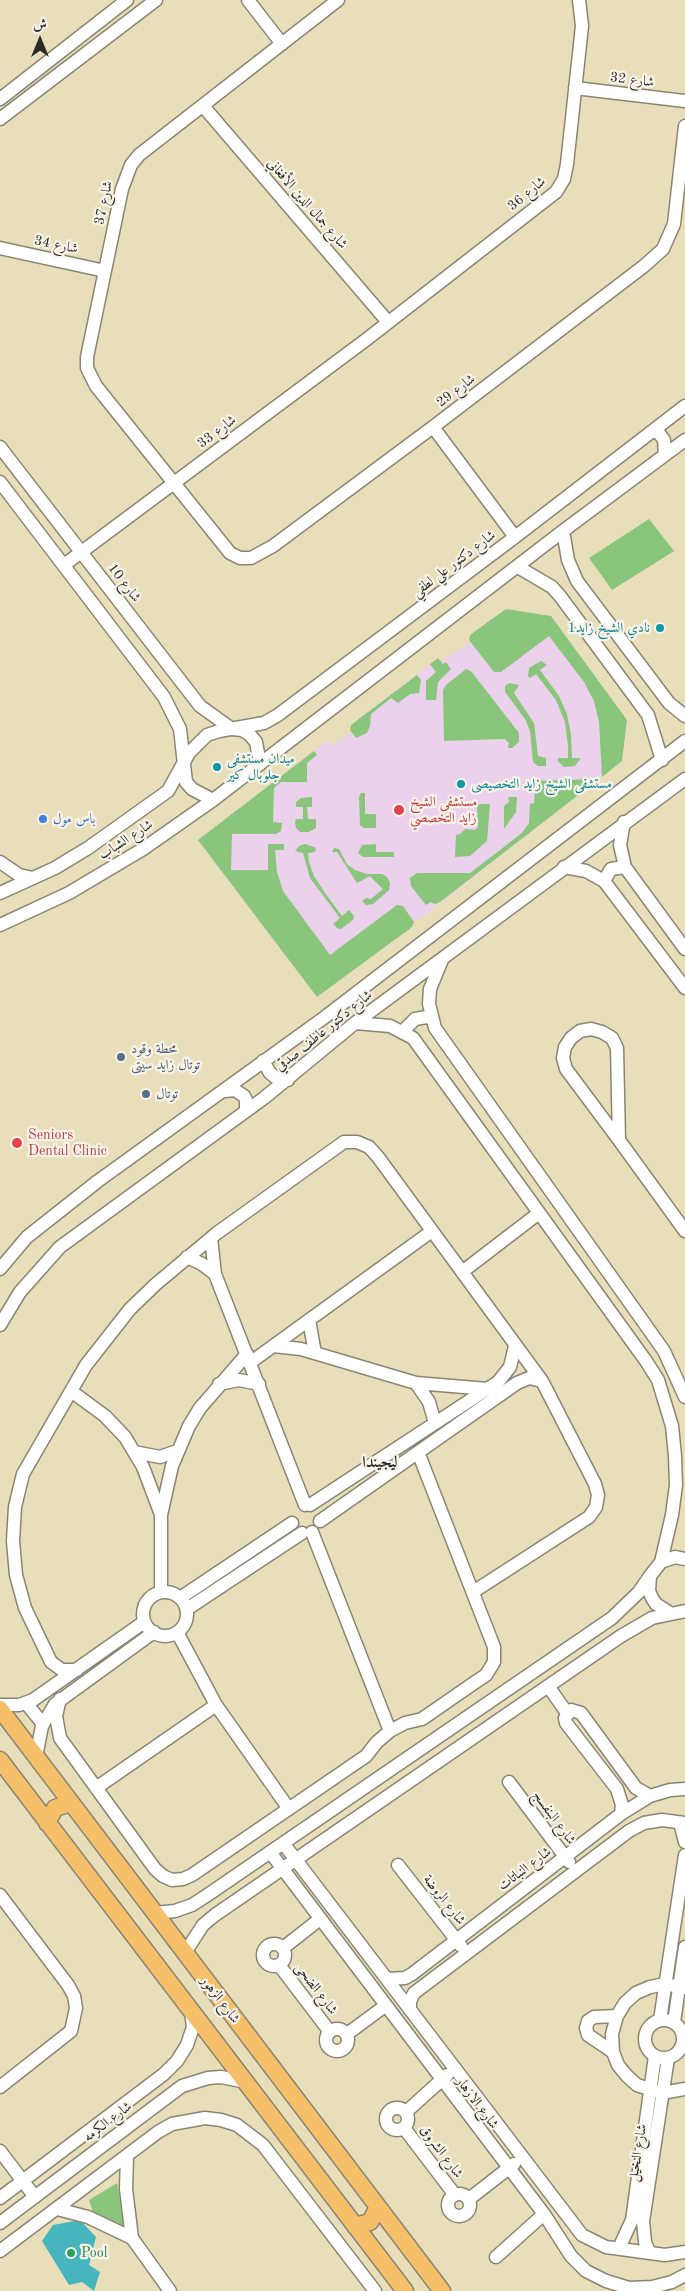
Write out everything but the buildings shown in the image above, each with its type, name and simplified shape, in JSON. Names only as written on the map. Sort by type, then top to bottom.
[{"type":"main road","name":"شارع الزهور","points":[[0,1707],[184,1954],[442,2291]]},
{"type":"main road","points":[[0,1760],[405,2291]]},
{"type":"main road","points":[[47,1823],[55,1808],[71,1803]]},
{"type":"main road","points":[[354,2226],[370,2222],[378,2207]]},
{"type":"street","points":[[0,99],[126,0]]},
{"type":"street","points":[[0,119],[142,4],[156,0]]},
{"type":"street","points":[[248,0],[282,44]]},
{"type":"street","name":"شارع 37","points":[[172,483],[96,386],[87,368],[87,358],[122,189],[131,165],[139,154],[338,0]]},
{"type":"street","name":"شارع 36","points":[[388,322],[556,192],[564,179],[582,26],[579,0]]},
{"type":"street","name":"شارع 32","points":[[575,88],[685,101]]},
{"type":"street","name":"شارع جمال الدين الأفغاني","points":[[203,106],[388,322]]},
{"type":"street","name":"شارع 29","points":[[172,483],[230,552],[240,558],[251,558],[268,549],[434,427],[663,249],[674,224],[685,126]]},
{"type":"street","name":"شارع 34","points":[[0,248],[105,271]]},
{"type":"street","name":"شارع 33","points":[[64,565],[388,322]]},
{"type":"street","name":"شارع دكتور علي لطفي","points":[[232,729],[264,723],[278,715],[515,537],[685,406]]},
{"type":"street","points":[[434,427],[515,537]]},
{"type":"street","points":[[651,432],[658,432],[664,440],[665,455]]},
{"type":"street","points":[[232,729],[242,730],[256,742],[260,764],[563,531],[685,440]]},
{"type":"street","name":"شارع 10","points":[[0,447],[200,706],[232,729]]},
{"type":"street","points":[[0,482],[164,697],[180,729],[184,773],[192,789],[213,800]]},
{"type":"street","points":[[563,531],[568,560],[577,581],[668,704],[685,716]]},
{"type":"street","points":[[518,567],[552,587],[560,596],[648,715],[662,760]]},
{"type":"street","name":"شارع الشباب","points":[[0,893],[55,868],[128,821],[168,791],[197,743],[213,733],[232,729]]},
{"type":"street","name":"شارع دكتور عاطف صدقي","points":[[0,1269],[27,1237],[140,1150],[325,1017],[685,741]]},
{"type":"street","name":"شارع الشباب","points":[[0,925],[68,893],[143,849],[213,800],[260,764]]},
{"type":"street","name":"شارع دكتور عاطف صدقي","points":[[0,1325],[20,1292],[60,1247],[288,1080],[355,1023],[624,822],[685,779]]},
{"type":"street","points":[[624,822],[620,845],[625,867],[685,949]]},
{"type":"street","points":[[0,862],[19,875],[33,878]]},
{"type":"street","points":[[604,881],[611,868],[625,867]]},
{"type":"street","points":[[564,868],[586,871],[604,881],[685,988]]},
{"type":"street","points":[[442,959],[430,989],[429,1004],[435,1028],[664,1351],[685,1397]]},
{"type":"street","points":[[404,1031],[415,1018],[427,1017],[432,1019]]},
{"type":"street","points":[[154,1914],[175,1911],[192,1905],[612,1618],[640,1592],[661,1562],[672,1515],[676,1485],[672,1426],[658,1380],[413,1038],[404,1031],[390,1026],[355,1023]]},
{"type":"street","points":[[619,1140],[617,1048],[612,1038],[602,1032],[591,1029],[580,1031],[571,1038],[565,1047],[563,1058],[566,1069],[685,1231]]},
{"type":"street","points":[[263,1061],[270,1073],[275,1077],[288,1080]]},
{"type":"street","points":[[225,1090],[235,1090],[244,1096],[246,1110]]},
{"type":"street","points":[[74,1672],[56,1667],[47,1656],[25,1608],[16,1575],[13,1541],[15,1507],[23,1474],[86,1365],[118,1322],[156,1284],[187,1257],[344,1142],[357,1142],[369,1147],[378,1157],[542,1381],[595,1484],[598,1495],[596,1507],[589,1517],[474,1592]]},
{"type":"street","points":[[462,1272],[540,1213]]},
{"type":"street","points":[[161,1592],[161,1515],[166,1487],[177,1451],[200,1408],[219,1384],[249,1358],[273,1346],[432,1231]]},
{"type":"street","points":[[211,1238],[215,1274],[307,1505],[318,1511],[320,1521]]},
{"type":"street","points":[[187,1257],[202,1264],[215,1274]]},
{"type":"street","points":[[309,1320],[315,1353]]},
{"type":"street","points":[[273,1346],[315,1353],[416,1383],[497,1388]]},
{"type":"street","points":[[187,1609],[307,1532],[418,1452],[497,1388],[510,1367],[515,1346]]},
{"type":"street","points":[[292,1523],[293,1513],[435,1423],[497,1388],[529,1378],[542,1381]]},
{"type":"street","points":[[219,1384],[239,1380],[259,1384]]},
{"type":"street","points":[[416,1383],[429,1402],[435,1423]]},
{"type":"street","points":[[70,1391],[114,1423],[134,1452],[150,1483],[161,1515]]},
{"type":"street","points":[[134,1452],[152,1457],[169,1455],[177,1451]]},
{"type":"street","points":[[60,1699],[56,1716],[60,1738],[155,1869],[163,1876],[172,1880],[183,1879],[192,1875],[366,1756],[377,1742],[390,1731],[405,1723],[422,1718],[486,1675],[494,1662],[494,1647],[418,1452]]},
{"type":"street","points":[[292,1523],[307,1532],[390,1731]]},
{"type":"street","points":[[180,1598],[292,1523]]},
{"type":"street","points":[[661,1562],[675,1557],[685,1559]]},
{"type":"street","points":[[650,1576],[649,1591],[652,1598],[656,1604],[670,1613]]},
{"type":"street","points":[[161,1592],[175,1594],[180,1598],[187,1609],[185,1622],[176,1632],[161,1635],[154,1632],[144,1622],[144,1606],[148,1600],[161,1592]]},
{"type":"street","points":[[184,1954],[203,1925],[282,1868],[632,1628],[652,1618],[685,1611]]},
{"type":"street","points":[[0,1707],[26,1703],[74,1672],[144,1622]]},
{"type":"street","points":[[36,1757],[43,1724],[60,1699],[154,1632]]},
{"type":"street","points":[[176,1632],[216,1705],[289,1809]]},
{"type":"street","points":[[74,1672],[79,1685]]},
{"type":"street","points":[[548,1686],[567,1713],[566,1723],[617,1789],[622,1806],[621,1814]]},
{"type":"street","points":[[26,1703],[43,1724]]},
{"type":"street","points":[[96,1788],[216,1705]]},
{"type":"street","points":[[567,1713],[576,1710],[581,1713],[636,1788],[650,1796]]},
{"type":"street","name":"شارع البنفسج","points":[[509,1782],[575,1871]]},
{"type":"street","name":"شارع النباتات","points":[[387,1979],[404,1978],[621,1814],[650,1796],[670,1790],[685,1789]]},
{"type":"street","points":[[410,2010],[410,2001],[414,1993],[628,1831],[644,1823],[662,1820],[682,1823],[685,1842]]},
{"type":"street","name":"شارع الازهار","points":[[283,1843],[582,2235],[593,2242],[619,2248],[665,2254],[685,2252]]},
{"type":"street","name":"شارع الازهار","points":[[270,1852],[544,2214],[571,2256],[586,2270],[606,2281],[629,2289],[652,2287],[672,2282],[685,2275]]},
{"type":"street","points":[[660,2020],[685,1855]]},
{"type":"street","name":"شارع الروضة","points":[[398,1865],[466,1953]]},
{"type":"street","points":[[0,1895],[68,1985],[74,1996],[76,2008],[71,2031],[0,2087]]},
{"type":"street","points":[[283,1948],[320,1919]]},
{"type":"street","points":[[273,1943],[283,1948],[284,1960],[279,1965],[268,1964],[262,1955],[268,1945],[273,1943]]},
{"type":"street","points":[[674,2022],[682,1987],[685,1947]]},
{"type":"street","points":[[354,1963],[366,1953]]},
{"type":"street","name":"شارع الضحى","points":[[279,1965],[330,2032]]},
{"type":"street","points":[[682,1987],[665,1984],[650,1987],[636,1993],[625,2003],[616,2016],[612,2034],[613,2052],[618,2065],[626,2076],[638,2085],[656,2092],[685,2089]]},
{"type":"street","points":[[347,2034],[385,2006]]},
{"type":"street","name":"شارع الكرمه","points":[[0,2198],[164,2074],[177,2061],[187,2045],[193,2027],[191,2011]]},
{"type":"street","points":[[613,2052],[588,2035],[586,2028],[588,2021],[594,2017],[616,2016]]},
{"type":"street","points":[[660,2020],[674,2022],[681,2029],[683,2037],[682,2046],[676,2054],[661,2057],[648,2050],[645,2041],[646,2032],[651,2024],[660,2020]]},
{"type":"street","points":[[336,2029],[342,2030],[347,2034],[347,2046],[336,2051],[327,2044],[330,2032],[336,2029]]},
{"type":"street","name":"شارع النخيل","points":[[649,2252],[645,2242],[643,2221],[661,2057]]},
{"type":"street","points":[[406,2112],[455,2069]]},
{"type":"street","name":"شارع الكرمه","points":[[0,2223],[182,2086],[208,2078],[221,2077],[246,2082]]},
{"type":"street","name":"شارع النخيل","points":[[619,2248],[632,2220],[656,2092]]},
{"type":"street","points":[[396,2108],[406,2112],[408,2123],[404,2128],[394,2130],[386,2123],[387,2113],[396,2108]]},
{"type":"street","points":[[0,2251],[158,2132],[172,2124],[205,2118],[237,2125],[263,2145],[375,2291]]},
{"type":"street","name":"شارع الشروق","points":[[404,2128],[455,2194]]},
{"type":"street","points":[[0,2151],[35,2197]]},
{"type":"street","points":[[127,2156],[126,2189],[132,2238]]},
{"type":"street","points":[[469,2199],[522,2157]]},
{"type":"street","points":[[455,2194],[460,2194],[469,2199],[470,2210],[466,2214],[455,2216],[450,2213],[448,2203],[455,2194]]},
{"type":"street","points":[[57,2209],[95,2220],[132,2238],[170,2291]]},
{"type":"street","points":[[496,2257],[544,2214]]},
{"type":"shaded area","name":"مستشفى الشيخ زايد التخصصي","points":[[506,609],[551,616],[627,720],[622,761],[443,901],[435,904],[434,908],[418,921],[414,920],[412,927],[317,997],[198,840],[328,740],[332,746],[351,732],[351,725],[438,658],[441,661],[470,642],[470,635]]},
{"type":"green space","points":[[649,519],[674,551],[612,590],[589,558]]},
{"type":"green space","points":[[506,609],[551,616],[627,720],[622,761],[602,777],[599,722],[594,701],[584,682],[549,636],[501,672],[494,672],[469,640],[470,635]]},
{"type":"green space","points":[[438,658],[443,664],[446,662],[451,669],[438,682],[436,700],[426,700],[426,681],[436,672],[430,664]]},
{"type":"green space","points":[[541,661],[547,665],[540,670],[559,696],[567,714],[571,735],[572,758],[581,758],[575,766],[564,767],[558,761],[558,758],[568,758],[568,746],[565,722],[556,700],[536,674],[530,678],[528,676],[529,668]]},
{"type":"green space","points":[[466,669],[471,671],[519,733],[519,742],[512,748],[508,748],[509,743],[505,739],[444,741],[443,690],[446,685]]},
{"type":"green space","points":[[417,675],[421,680],[419,693],[410,694],[398,703],[391,698],[371,714],[367,733],[356,738],[350,730],[351,725]]},
{"type":"green space","points":[[509,683],[519,685],[514,693],[534,723],[538,756],[546,758],[546,766],[538,766],[533,762],[530,731],[525,719],[505,692],[505,686]]},
{"type":"green space","points":[[314,751],[317,755],[307,763],[307,782],[281,782],[274,788],[273,822],[282,823],[281,831],[276,834],[232,834],[231,870],[268,870],[268,844],[284,844],[284,850],[275,850],[277,872],[283,891],[330,955],[397,905],[403,906],[414,922],[412,927],[317,997],[198,840]]},
{"type":"green space","points":[[599,779],[440,902],[435,904],[431,902],[426,905],[411,886],[410,878],[417,873],[470,873],[522,833],[529,823],[530,804],[534,803],[536,781]]},
{"type":"green space","points":[[361,793],[365,793],[365,814],[376,814],[376,828],[364,828],[360,825],[359,797]]},
{"type":"green space","points":[[312,797],[312,807],[307,807],[308,819],[316,819],[316,828],[309,832],[300,832],[296,828],[295,822],[296,819],[303,819],[303,807],[296,807],[296,802],[301,798]]},
{"type":"green space","points":[[508,797],[517,797],[516,812],[504,829],[504,806],[509,802]]},
{"type":"green space","points":[[477,804],[490,804],[487,841],[470,856],[455,857],[456,835],[465,829],[475,830],[478,827]]},
{"type":"green space","points":[[305,844],[316,848],[315,852],[308,853],[309,862],[314,876],[325,893],[342,916],[349,910],[354,916],[353,920],[341,929],[333,924],[340,918],[310,878],[303,853],[295,851],[299,846]]},
{"type":"green space","points":[[376,844],[376,852],[394,852],[394,857],[363,857],[358,853],[362,845]]},
{"type":"green space","points":[[334,848],[339,849],[347,864],[355,870],[367,874],[382,874],[387,877],[390,883],[389,890],[373,904],[366,905],[362,901],[366,898],[371,899],[383,889],[370,876],[357,883],[337,852],[332,852]]},
{"type":"green space","points":[[117,2183],[124,2226],[93,2212],[89,2200]]},
{"type":"water","name":"Pool","points":[[80,2220],[96,2237],[89,2265],[100,2272],[94,2291],[82,2282],[69,2285],[42,2241],[53,2225]]},
{"type":"place","name":"نادي الشيخ زايد1","points":[[660,628]]},
{"type":"place","name":"ميدان مستشفى جلوبال كير","points":[[217,767]]},
{"type":"place","name":"مستشفى الشيخ زايد التخصيصى","points":[[461,784]]},
{"type":"place","name":"مستشفى الشيخ زايد التخصصي","points":[[399,810]]},
{"type":"place","name":"باس مول","points":[[43,819]]},
{"type":"place","name":"محطة وقود توتال زايد سيتى","points":[[121,1057]]},
{"type":"place","name":"توتال","points":[[146,1094]]},
{"type":"place","name":"Seniors Dental Clinic","points":[[17,1143]]},
{"type":"place","name":"Pool","points":[[71,2253]]},
{"type":"district","name":"ليجيندا","points":[[380,1463]]}]
